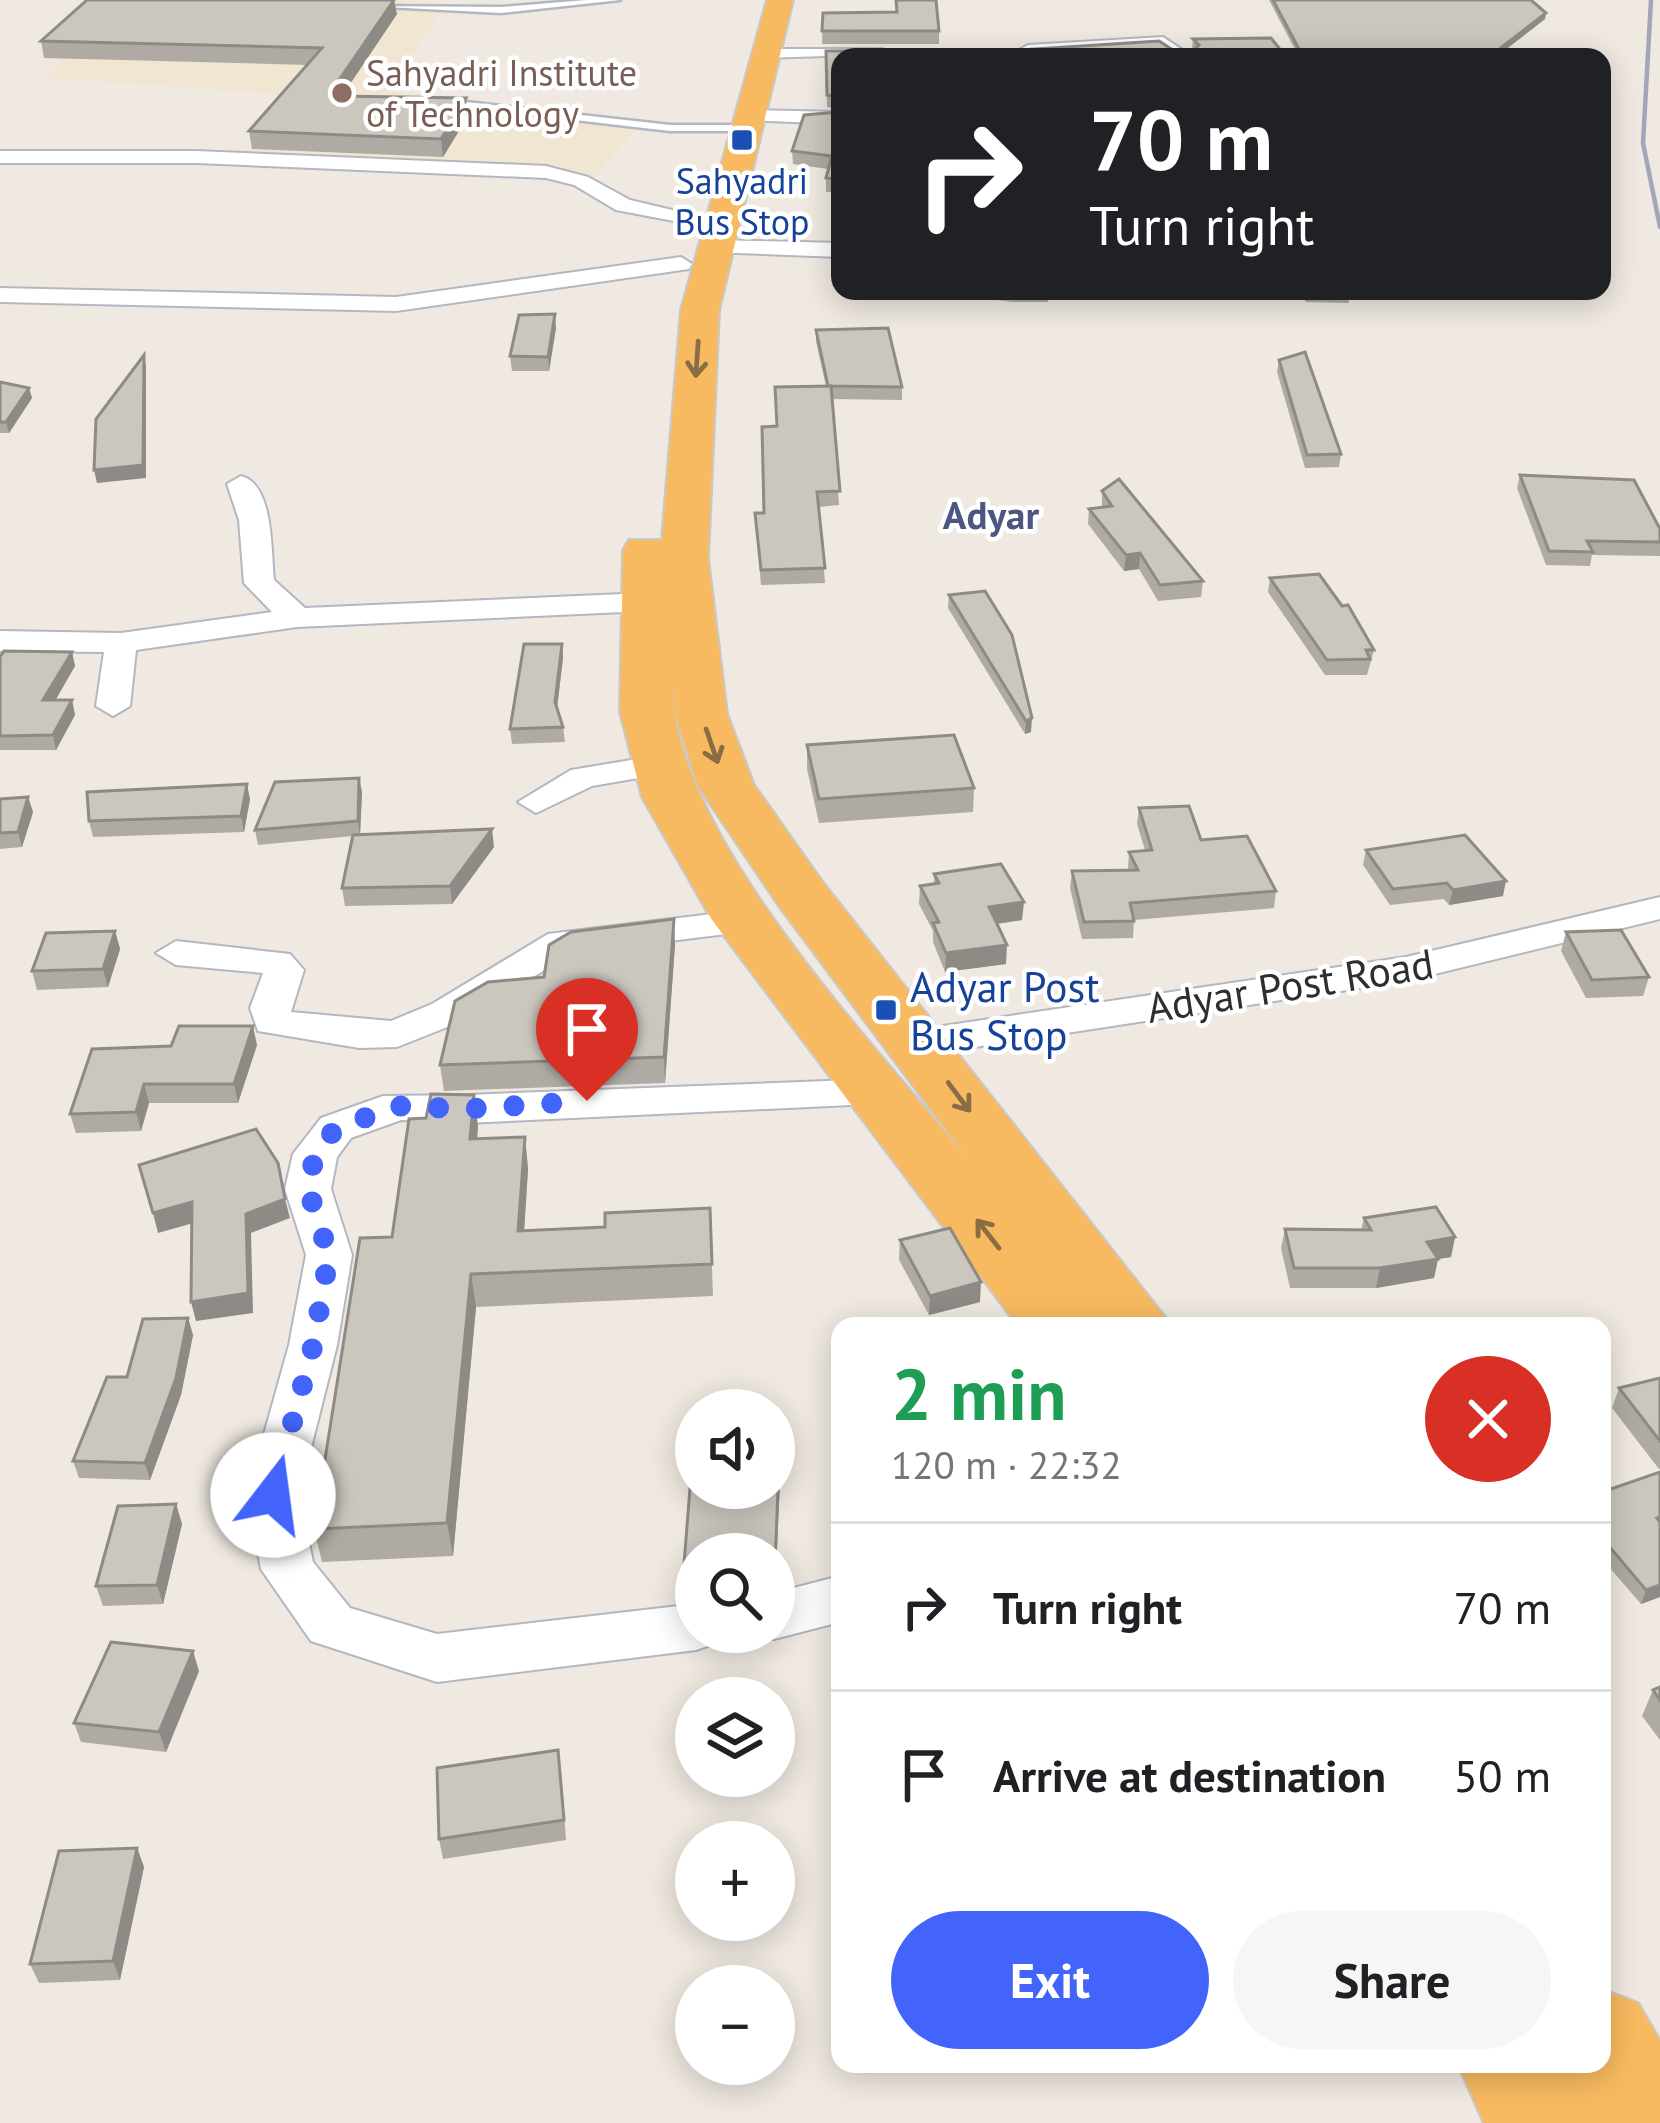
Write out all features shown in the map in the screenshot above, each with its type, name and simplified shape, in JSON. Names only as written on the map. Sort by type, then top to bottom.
[{"type":"highway","points":[[738,124],[753,0]]},
{"type":"highway","points":[[779,0],[765,54],[659,334],[646,479],[646,712],[670,797],[746,922],[1053,1317]]},
{"type":"highway","points":[[697,243],[700,310],[684,559],[701,714],[726,786],[837,943],[1127,1317]]},
{"type":"highway","points":[[1611,2055],[1648,2123]]},
{"type":"highway","points":[[1514,2073],[1538,2123]]},
{"type":"street","points":[[1073,48],[1162,42],[1171,48]]},
{"type":"street","points":[[765,54],[831,54]]},
{"type":"street","points":[[738,124],[831,119]]},
{"type":"street","points":[[0,158],[196,157],[546,172],[581,181],[697,243]]},
{"type":"street","points":[[0,295],[396,304],[697,243],[831,250]]},
{"type":"street","points":[[241,484],[254,520],[259,583],[297,618]]},
{"type":"street","points":[[0,641],[121,643],[297,618],[646,602]]},
{"type":"street","points":[[113,706],[121,643]]},
{"type":"street","points":[[536,802],[584,777],[661,765]]},
{"type":"street","name":"Adyar Post Road","points":[[916,1043],[1406,969],[1660,908]]},
{"type":"street","points":[[176,953],[276,962],[284,970],[270,1008],[273,1022],[380,1035],[410,1030],[446,1013],[562,942],[746,922]]},
{"type":"street","points":[[675,1630],[437,1658],[332,1625],[288,1569],[273,1495],[313,1346],[329,1255],[308,1189],[315,1154],[336,1128],[398,1106],[466,1109],[628,1098],[878,1093]]},
{"type":"street","points":[[795,1610],[831,1600]]},
{"type":"lane","points":[[351,6],[501,10],[616,0]]},
{"type":"lane","points":[[421,100],[670,128],[738,124]]},
{"type":"shaded area","name":"Sahyadri Institute of Technology","points":[[388,0],[447,3],[389,91],[641,123],[589,183],[232,162],[309,96],[47,78],[102,11]]},
{"type":"building","points":[[87,0],[394,0],[337,83],[347,83],[337,96],[466,98],[441,139],[249,131],[322,48],[41,41]]},
{"type":"building","points":[[896,0],[936,0],[939,31],[822,31],[823,13],[897,12]]},
{"type":"building","points":[[1273,0],[1531,0],[1546,13],[1501,48],[1298,48]]},
{"type":"building","points":[[1271,38],[1279,48],[1196,48],[1199,45],[1193,39]]},
{"type":"building","points":[[1159,41],[1170,48],[1050,48]]},
{"type":"building","points":[[826,51],[831,51],[831,95],[827,95]]},
{"type":"building","points":[[831,113],[831,156],[792,151],[804,115]]},
{"type":"building","points":[[555,314],[548,357],[510,356],[519,315]]},
{"type":"building","points":[[888,328],[902,387],[828,386],[816,330]]},
{"type":"building","points":[[1305,352],[1341,454],[1307,455],[1279,360]]},
{"type":"building","points":[[144,355],[143,465],[94,470],[96,419]]},
{"type":"building","points":[[0,382],[29,388],[6,422],[0,422]]},
{"type":"building","points":[[831,386],[840,491],[817,492],[825,568],[761,570],[755,513],[764,513],[762,427],[777,426],[775,387]]},
{"type":"building","points":[[1520,475],[1634,480],[1660,529],[1660,542],[1587,541],[1593,552],[1549,551]]},
{"type":"building","points":[[1119,479],[1203,581],[1160,585],[1140,553],[1126,555],[1089,509],[1112,506],[1102,491]]},
{"type":"building","points":[[1319,574],[1342,606],[1348,605],[1374,650],[1366,650],[1370,659],[1327,660],[1270,578]]},
{"type":"building","points":[[985,591],[1012,635],[1032,718],[1026,721],[949,595]]},
{"type":"building","points":[[524,644],[562,644],[555,702],[563,727],[510,729]]},
{"type":"building","points":[[4,651],[72,652],[43,700],[72,700],[53,735],[0,736],[0,657]]},
{"type":"building","points":[[954,735],[974,788],[819,799],[807,745]]},
{"type":"building","points":[[359,778],[358,821],[255,830],[275,782]]},
{"type":"building","points":[[247,784],[241,816],[89,821],[87,792]]},
{"type":"building","points":[[28,797],[18,832],[0,833],[0,799]]},
{"type":"building","points":[[1189,806],[1201,840],[1247,836],[1276,891],[1130,903],[1134,921],[1084,922],[1072,871],[1138,870],[1129,852],[1152,850],[1139,808]]},
{"type":"building","points":[[492,829],[450,886],[342,888],[353,835]]},
{"type":"building","points":[[1465,835],[1506,881],[1453,890],[1447,883],[1393,889],[1366,850]]},
{"type":"building","points":[[1001,864],[1024,902],[989,907],[1007,945],[946,953],[933,923],[939,922],[920,886],[939,883],[934,874]]},
{"type":"building","points":[[674,919],[664,1057],[440,1065],[455,1001],[488,982],[544,977],[549,945],[571,932]]},
{"type":"building","points":[[1621,930],[1649,977],[1592,980],[1566,932]]},
{"type":"building","points":[[115,931],[103,969],[32,971],[46,933]]},
{"type":"building","points":[[179,1026],[253,1026],[234,1084],[144,1084],[136,1112],[70,1114],[92,1049],[171,1046]]},
{"type":"building","points":[[431,1094],[474,1095],[470,1139],[525,1137],[518,1231],[605,1227],[605,1213],[710,1208],[712,1264],[471,1274],[447,1523],[314,1529],[360,1238],[392,1237],[409,1119],[426,1118]]},
{"type":"building","points":[[256,1129],[278,1163],[285,1199],[246,1214],[248,1293],[191,1302],[192,1202],[153,1213],[139,1165]]},
{"type":"building","points":[[1436,1207],[1455,1237],[1427,1242],[1438,1259],[1380,1268],[1294,1268],[1285,1229],[1371,1230],[1364,1218]]},
{"type":"building","points":[[950,1228],[981,1282],[930,1296],[900,1240]]},
{"type":"building","points":[[188,1318],[176,1378],[145,1463],[73,1461],[107,1377],[127,1377],[143,1319]]},
{"type":"building","points":[[1660,1378],[1660,1441],[1619,1388]]},
{"type":"building","points":[[1660,1472],[1660,1585],[1646,1590],[1611,1549],[1611,1489]]},
{"type":"building","points":[[176,1504],[157,1585],[96,1586],[118,1506]]},
{"type":"building","points":[[688,1509],[777,1509],[776,1533],[686,1533]]},
{"type":"building","points":[[111,1642],[193,1651],[159,1732],[74,1723]]},
{"type":"building","points":[[558,1750],[564,1820],[439,1839],[437,1768]]},
{"type":"building","points":[[137,1848],[113,1961],[30,1964],[59,1851]]},
{"type":"railway","points":[[1651,0],[1643,143],[1660,227]]},
{"type":"place","name":"Sahyadri Institute of Technology","points":[[342,93]]},
{"type":"place","name":"Sahyadri Bus Stop","points":[[742,140]]},
{"type":"place","name":"Adyar Post Bus Stop","points":[[886,1010]]},
{"type":"district","name":"Adyar","points":[[991,514]]},
{"type":"route","points":[[273,1495],[313,1346],[329,1255],[308,1189],[315,1154],[336,1128],[398,1106],[466,1109],[587,1101]]}]
